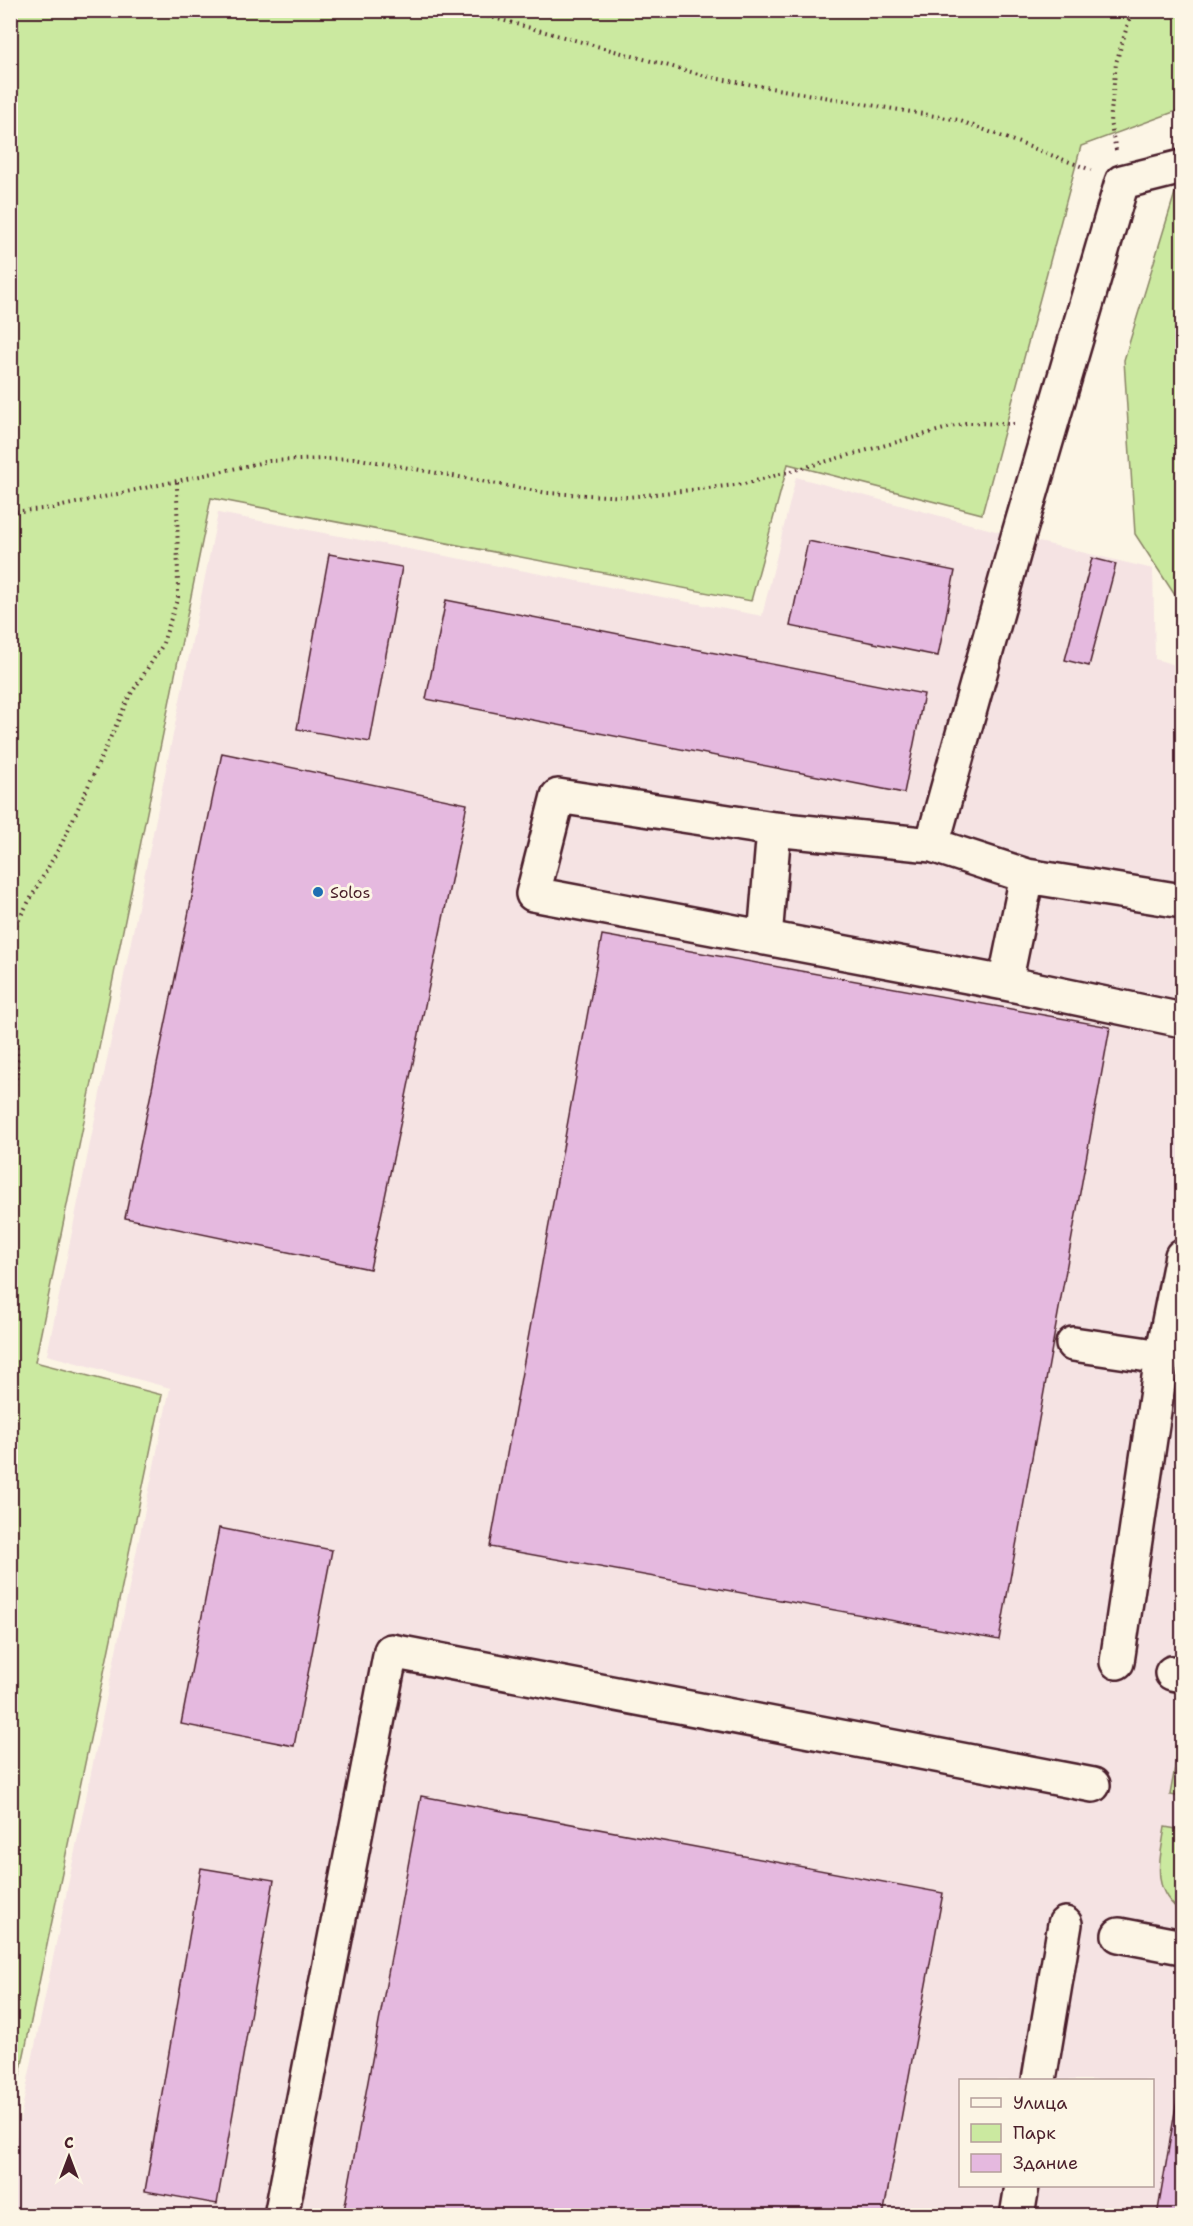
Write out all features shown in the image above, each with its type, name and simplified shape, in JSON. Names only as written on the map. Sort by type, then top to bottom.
[{"type":"lane","points":[[932,845],[1122,182],[1182,167]]},
{"type":"lane","points":[[1182,901],[1026,876],[932,845],[774,829],[558,796],[533,894],[1005,983],[1182,1020]]},
{"type":"lane","points":[[765,938],[774,829]]},
{"type":"lane","points":[[1005,983],[1026,876]]},
{"type":"lane","points":[[1117,1662],[1162,1357],[1182,1256]]},
{"type":"lane","points":[[1073,1344],[1162,1357]]},
{"type":"lane","points":[[281,2216],[392,1651],[1093,1785]]},
{"type":"lane","points":[[1039,2079],[1065,1924]]},
{"type":"lane","points":[[1119,1935],[1182,1947]]},
{"type":"lane","points":[[1017,2216],[1022,2187]]},
{"type":"path","points":[[452,10],[487,16],[714,78],[958,120],[1122,182]]},
{"type":"path","points":[[1122,182],[1110,122],[1116,63],[1132,10]]},
{"type":"path","points":[[10,512],[53,508],[269,461],[354,458],[546,493],[628,497],[744,484],[966,423],[1051,425]]},
{"type":"path","points":[[10,935],[63,841],[129,697],[162,646],[178,597],[177,481]]},
{"type":"path","points":[[10,1012],[19,1048],[15,1090],[10,1101]]},
{"type":"shaded area","points":[[796,477],[1018,537],[1153,569],[1155,659],[1182,667],[1182,2215],[11,2216],[11,2163],[170,1388],[47,1355],[218,513],[762,616]]},
{"type":"green space","points":[[11,10],[1182,11],[1182,109],[1081,146],[982,514],[788,464],[751,601],[211,498],[35,1362],[162,1395],[11,2117]]},
{"type":"green space","points":[[1175,193],[1182,195],[1182,606],[1135,534],[1124,360]]},
{"type":"green space","points":[[1182,1734],[1182,1797],[1170,1795]]},
{"type":"green space","points":[[1165,1827],[1182,1830],[1182,1912],[1165,1894],[1161,1884],[1160,1863]]},
{"type":"building","points":[[808,541],[955,571],[938,656],[790,626]]},
{"type":"building","points":[[329,554],[402,567],[370,742],[297,729]]},
{"type":"building","points":[[1092,558],[1116,564],[1089,666],[1065,660]]},
{"type":"building","points":[[446,600],[924,694],[904,793],[426,699]]},
{"type":"building","points":[[222,753],[467,804],[370,1269],[125,1218]]},
{"type":"building","points":[[602,935],[1110,1027],[999,1640],[490,1547]]},
{"type":"building","points":[[219,1528],[332,1550],[294,1746],[181,1724]]},
{"type":"building","points":[[421,1796],[943,1893],[883,2216],[343,2216]]},
{"type":"building","points":[[201,1868],[274,1880],[217,2204],[145,2191]]},
{"type":"building","points":[[1182,2071],[1182,2216],[1157,2216]]},
{"type":"place","name":"Solos","points":[[318,892]]}]
